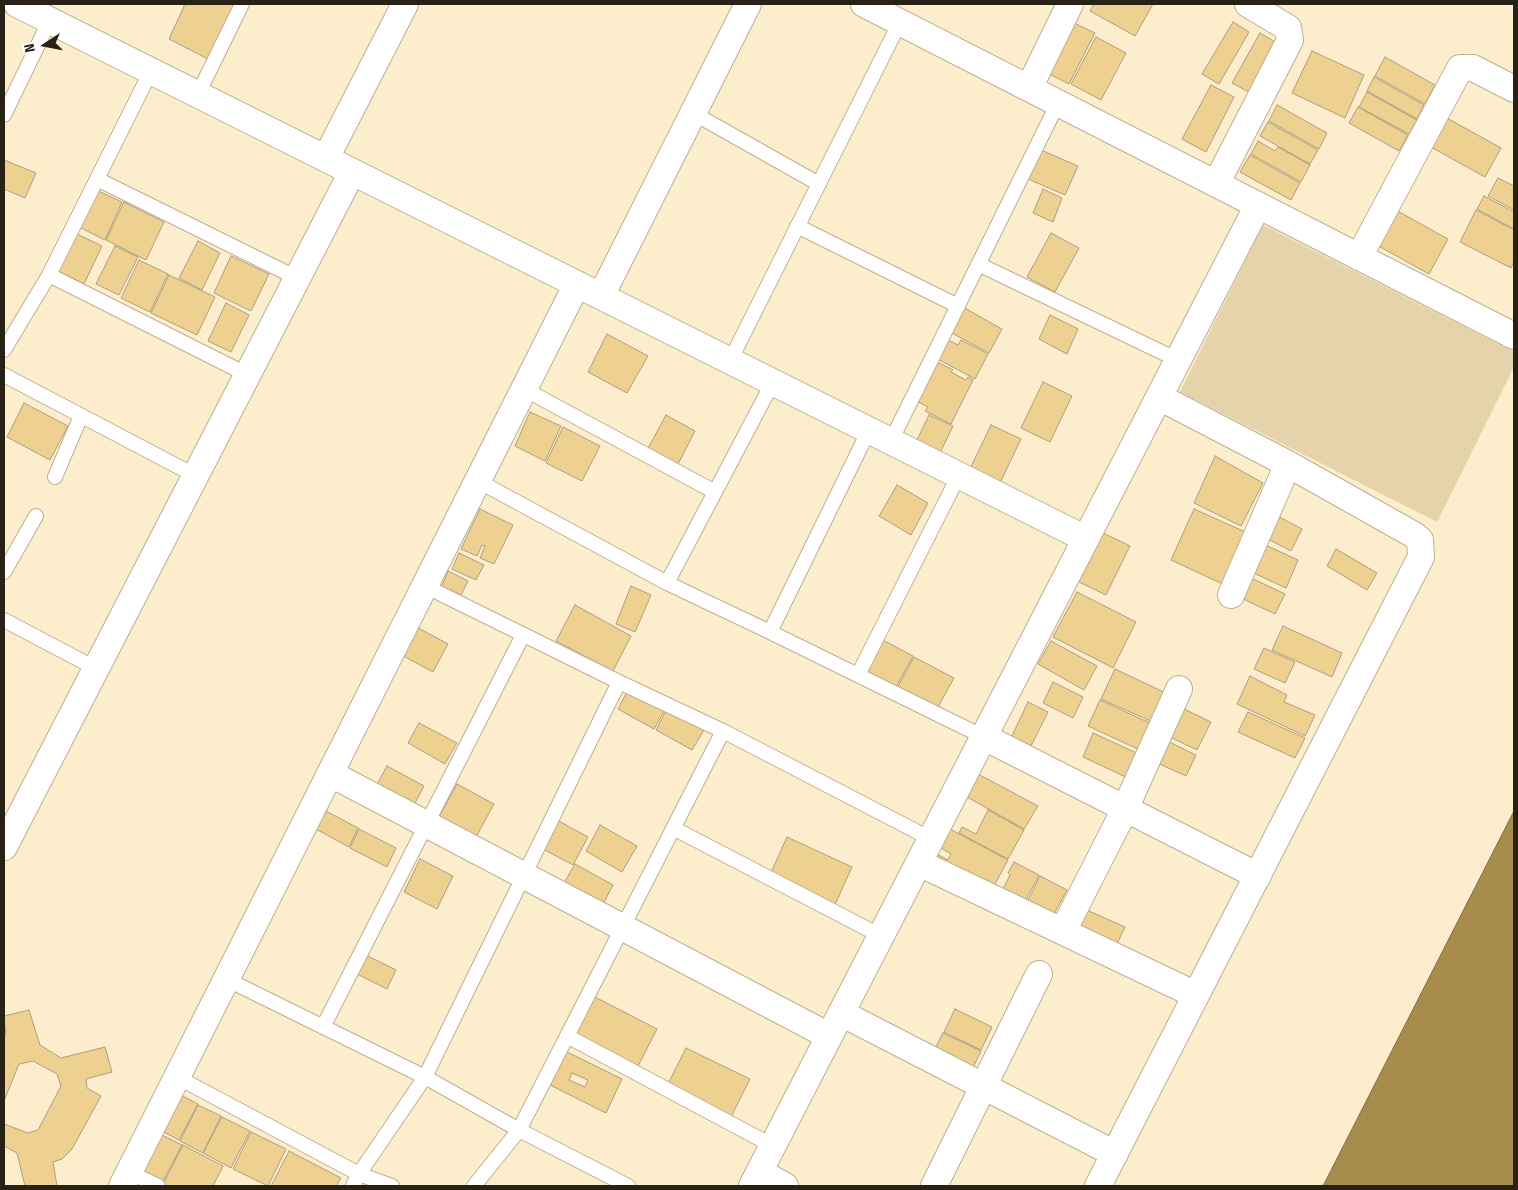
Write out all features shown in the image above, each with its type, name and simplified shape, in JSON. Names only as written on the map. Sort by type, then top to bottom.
[{"type":"street","points":[[16,4],[46,14],[151,71],[1086,539]]},
{"type":"street","points":[[326,158],[405,4]]},
{"type":"street","points":[[601,296],[748,4]]},
{"type":"street","points":[[864,4],[1514,336]]},
{"type":"street","points":[[1029,88],[1070,4]]},
{"type":"street","points":[[1216,184],[1290,40],[1288,28],[1248,4]]},
{"type":"street","points":[[1359,257],[1460,68],[1473,68],[1514,90]]},
{"type":"street","points":[[4,847],[352,172]]},
{"type":"street","points":[[785,1186],[756,1179],[1258,205]]},
{"type":"street","points":[[125,1179],[577,284]]},
{"type":"street","points":[[1098,1186],[1421,557],[1420,540],[1414,535],[1288,464],[1159,397]]},
{"type":"street","points":[[1231,595],[1288,464]]},
{"type":"street","points":[[1063,931],[1125,809],[1179,689]]},
{"type":"street","points":[[984,737],[1258,876]]},
{"type":"street","points":[[331,774],[829,1036]]},
{"type":"street","points":[[919,863],[1196,995]]},
{"type":"street","points":[[934,1186],[1039,974]]},
{"type":"street","points":[[841,1014],[1115,1154]]},
{"type":"lane","points":[[198,94],[242,4]]},
{"type":"lane","points":[[4,115],[46,14]]},
{"type":"lane","points":[[730,361],[900,22]]},
{"type":"lane","points":[[4,350],[49,275],[151,71]]},
{"type":"lane","points":[[770,632],[880,436],[958,306],[1058,102]]},
{"type":"lane","points":[[693,113],[819,184]]},
{"type":"lane","points":[[97,178],[297,278]]},
{"type":"lane","points":[[798,226],[958,306]]},
{"type":"lane","points":[[978,264],[1178,360]]},
{"type":"lane","points":[[49,275],[248,375]]},
{"type":"lane","points":[[4,376],[196,476]]},
{"type":"lane","points":[[667,583],[773,382]]},
{"type":"lane","points":[[524,389],[715,492]]},
{"type":"lane","points":[[55,477],[81,416]]},
{"type":"lane","points":[[858,675],[960,476]]},
{"type":"lane","points":[[478,481],[667,583],[984,737]]},
{"type":"lane","points":[[4,572],[36,516]]},
{"type":"lane","points":[[425,586],[618,682],[723,731],[931,839]]},
{"type":"lane","points":[[4,620],[97,669]]},
{"type":"lane","points":[[323,1027],[524,635]]},
{"type":"lane","points":[[356,1180],[425,1077],[618,682]]},
{"type":"lane","points":[[474,1186],[519,1130],[723,731]]},
{"type":"lane","points":[[673,828],[881,936]]},
{"type":"lane","points":[[226,979],[425,1077],[519,1130],[628,1186]]},
{"type":"lane","points":[[567,1036],[773,1146]]},
{"type":"lane","points":[[177,1077],[356,1180],[392,1186]]},
{"type":"lane","points":[[125,1179],[158,1186]]},
{"type":"shaded area","points":[[1263,225],[1514,352],[1514,367],[1437,522],[1180,392]]},
{"type":"shaded area","points":[[1514,811],[1514,1186],[1323,1186]]},
{"type":"building","points":[[185,4],[231,4],[236,6],[208,59],[169,39]]},
{"type":"building","points":[[1094,4],[1153,4],[1135,36],[1090,11]]},
{"type":"building","points":[[1233,22],[1249,32],[1219,84],[1202,74]]},
{"type":"building","points":[[1074,23],[1095,33],[1069,84],[1049,74]]},
{"type":"building","points":[[1260,33],[1282,46],[1254,95],[1232,83]]},
{"type":"building","points":[[1096,37],[1126,53],[1101,100],[1071,84]]},
{"type":"building","points":[[1312,51],[1364,75],[1345,118],[1292,93]]},
{"type":"building","points":[[1385,57],[1435,85],[1425,104],[1375,76]]},
{"type":"building","points":[[1374,77],[1424,105],[1417,119],[1367,91]]},
{"type":"building","points":[[1211,85],[1234,97],[1206,152],[1182,139]]},
{"type":"building","points":[[1367,92],[1417,120],[1409,134],[1359,107]]},
{"type":"building","points":[[1277,105],[1327,133],[1319,149],[1269,121]]},
{"type":"building","points":[[1358,107],[1408,135],[1399,151],[1349,123]]},
{"type":"building","points":[[1445,117],[1501,148],[1485,177],[1429,146]]},
{"type":"building","points":[[1268,122],[1318,150],[1310,164],[1260,136]]},
{"type":"building","points":[[1258,141],[1275,151],[1278,147],[1310,165],[1301,182],[1251,154]]},
{"type":"building","points":[[1041,150],[1078,166],[1065,195],[1028,179]]},
{"type":"building","points":[[1250,155],[1300,183],[1291,200],[1240,172]]},
{"type":"building","points":[[4,160],[36,173],[25,198],[4,189]]},
{"type":"building","points":[[1498,178],[1514,186],[1514,210],[1488,196]]},
{"type":"building","points":[[94,189],[122,202],[105,240],[77,226]]},
{"type":"building","points":[[1043,189],[1062,198],[1053,222],[1033,213]]},
{"type":"building","points":[[1484,196],[1514,212],[1514,229],[1477,209]]},
{"type":"building","points":[[124,202],[164,222],[146,260],[106,240]]},
{"type":"building","points":[[1392,208],[1448,239],[1429,274],[1373,243]]},
{"type":"building","points":[[1476,210],[1514,230],[1514,261],[1511,268],[1460,242]]},
{"type":"building","points":[[73,232],[102,246],[84,284],[56,270]]},
{"type":"building","points":[[1051,233],[1079,248],[1055,292],[1027,277]]},
{"type":"building","points":[[198,241],[220,253],[202,290],[179,278]]},
{"type":"building","points":[[115,246],[138,257],[119,295],[96,284]]},
{"type":"building","points":[[231,256],[269,274],[251,311],[214,293]]},
{"type":"building","points":[[139,260],[168,274],[150,312],[121,298]]},
{"type":"building","points":[[169,275],[215,297],[197,335],[151,313]]},
{"type":"building","points":[[226,303],[249,315],[231,352],[208,341]]},
{"type":"building","points":[[961,306],[1002,329],[989,353],[948,331]]},
{"type":"building","points":[[1050,315],[1078,329],[1067,354],[1039,339]]},
{"type":"building","points":[[607,334],[648,356],[627,393],[588,372]]},
{"type":"building","points":[[944,338],[958,345],[961,340],[988,354],[975,379],[934,357]]},
{"type":"building","points":[[933,360],[953,370],[951,372],[966,380],[968,377],[973,380],[951,424],[925,411],[928,407],[913,399]]},
{"type":"building","points":[[1043,382],[1072,396],[1050,442],[1021,428]]},
{"type":"building","points":[[24,403],[68,426],[50,460],[7,437]]},
{"type":"building","points":[[530,412],[561,426],[545,461],[515,446]]},
{"type":"building","points":[[666,415],[695,431],[676,468],[646,452]]},
{"type":"building","points":[[929,415],[953,426],[938,457],[914,446]]},
{"type":"building","points":[[991,425],[1021,439],[998,487],[968,473]]},
{"type":"building","points":[[563,427],[600,446],[582,481],[546,463]]},
{"type":"building","points":[[1215,456],[1263,483],[1241,526],[1194,503]]},
{"type":"building","points":[[897,485],[928,503],[911,535],[879,516]]},
{"type":"building","points":[[480,509],[513,525],[494,564],[480,558],[485,546],[482,545],[477,556],[461,549]]},
{"type":"building","points":[[1194,509],[1252,535],[1229,587],[1171,560]]},
{"type":"building","points":[[1272,513],[1302,529],[1291,551],[1260,535]]},
{"type":"building","points":[[1099,531],[1130,546],[1106,595],[1075,580]]},
{"type":"building","points":[[1259,542],[1298,560],[1286,588],[1247,570]]},
{"type":"building","points":[[1336,549],[1377,573],[1367,590],[1327,566]]},
{"type":"building","points":[[459,553],[484,565],[476,580],[452,569]]},
{"type":"building","points":[[448,571],[468,581],[461,595],[442,586]]},
{"type":"building","points":[[1247,576],[1285,594],[1275,614],[1237,596]]},
{"type":"building","points":[[631,586],[651,595],[635,632],[616,624]]},
{"type":"building","points":[[1077,592],[1136,622],[1113,668],[1053,637]]},
{"type":"building","points":[[575,605],[631,636],[613,671],[556,641]]},
{"type":"building","points":[[411,624],[448,644],[433,672],[396,652]]},
{"type":"building","points":[[1283,626],[1342,653],[1332,677],[1272,650]]},
{"type":"building","points":[[879,638],[913,656],[896,687],[863,669]]},
{"type":"building","points":[[1051,641],[1097,666],[1084,690],[1038,664]]},
{"type":"building","points":[[1264,648],[1295,662],[1285,683],[1254,669]]},
{"type":"building","points":[[914,657],[954,678],[937,709],[897,688]]},
{"type":"building","points":[[1115,669],[1170,695],[1157,724],[1101,699]]},
{"type":"building","points":[[1250,676],[1287,695],[1284,702],[1315,715],[1305,736],[1237,704]]},
{"type":"building","points":[[1053,682],[1083,697],[1073,718],[1043,703]]},
{"type":"building","points":[[629,688],[666,708],[654,729],[618,709]]},
{"type":"building","points":[[1100,700],[1156,726],[1144,752],[1088,726]]},
{"type":"building","points":[[1028,702],[1048,712],[1028,752],[1009,742]]},
{"type":"building","points":[[1178,706],[1211,722],[1197,750],[1164,734]]},
{"type":"building","points":[[667,709],[704,730],[692,750],[656,730]]},
{"type":"building","points":[[1248,712],[1305,738],[1295,758],[1238,732]]},
{"type":"building","points":[[419,723],[457,743],[445,764],[408,743]]},
{"type":"building","points":[[1093,733],[1141,755],[1130,779],[1083,757]]},
{"type":"building","points":[[1161,738],[1196,755],[1186,776],[1151,760]]},
{"type":"building","points":[[387,766],[424,786],[413,807],[376,786]]},
{"type":"building","points":[[978,774],[1038,806],[1024,829],[967,797]]},
{"type":"building","points":[[457,784],[494,804],[476,837],[439,817]]},
{"type":"building","points":[[322,809],[358,828],[349,847],[312,827]]},
{"type":"building","points":[[988,810],[1024,830],[1008,859],[959,833],[962,827],[976,834]]},
{"type":"building","points":[[555,819],[588,837],[573,865],[541,848]]},
{"type":"building","points":[[600,825],[637,846],[622,872],[586,851]]},
{"type":"building","points":[[359,829],[396,848],[387,867],[350,848]]},
{"type":"building","points":[[950,829],[1008,860],[994,886],[935,858],[937,854],[948,860],[951,854],[941,848]]},
{"type":"building","points":[[787,837],[852,867],[834,907],[769,877]]},
{"type":"building","points":[[420,859],[453,876],[437,909],[404,892]]},
{"type":"building","points":[[1014,862],[1039,875],[1024,903],[1002,891]]},
{"type":"building","points":[[575,864],[613,885],[603,904],[564,883]]},
{"type":"building","points":[[1040,876],[1067,890],[1052,918],[1026,904]]},
{"type":"building","points":[[1080,907],[1125,927],[1116,946],[1071,927]]},
{"type":"building","points":[[362,953],[396,970],[387,989],[353,972]]},
{"type":"building","points":[[593,996],[657,1029],[637,1068],[573,1036]]},
{"type":"building","points":[[955,1009],[992,1027],[981,1050],[944,1032]]},
{"type":"building","points":[[29,1010],[40,1045],[61,1058],[105,1047],[112,1072],[86,1079],[87,1088],[101,1096],[72,1149],[62,1159],[53,1162],[57,1186],[25,1186],[17,1153],[4,1146],[4,1124],[28,1133],[38,1130],[61,1086],[57,1074],[33,1061],[19,1064],[4,1101],[4,1037],[6,1035],[4,1016]]},
{"type":"building","points":[[943,1033],[981,1051],[970,1074],[932,1055]]},
{"type":"building","points":[[686,1048],[750,1079],[731,1117],[667,1086]]},
{"type":"building","points":[[565,1051],[622,1079],[606,1113],[548,1084]],"holes":[[[572,1073],[588,1080],[585,1087],[569,1080]]]},
{"type":"building","points":[[175,1092],[198,1104],[179,1140],[156,1128]]},
{"type":"building","points":[[198,1105],[221,1116],[203,1153],[180,1141]]},
{"type":"building","points":[[222,1117],[250,1131],[231,1168],[203,1153]]},
{"type":"building","points":[[154,1131],[182,1145],[162,1183],[135,1168]]},
{"type":"building","points":[[251,1132],[286,1149],[268,1186],[233,1169]]},
{"type":"building","points":[[183,1145],[223,1166],[213,1186],[167,1186],[163,1184]]},
{"type":"building","points":[[289,1151],[341,1178],[336,1186],[271,1186]]}]
